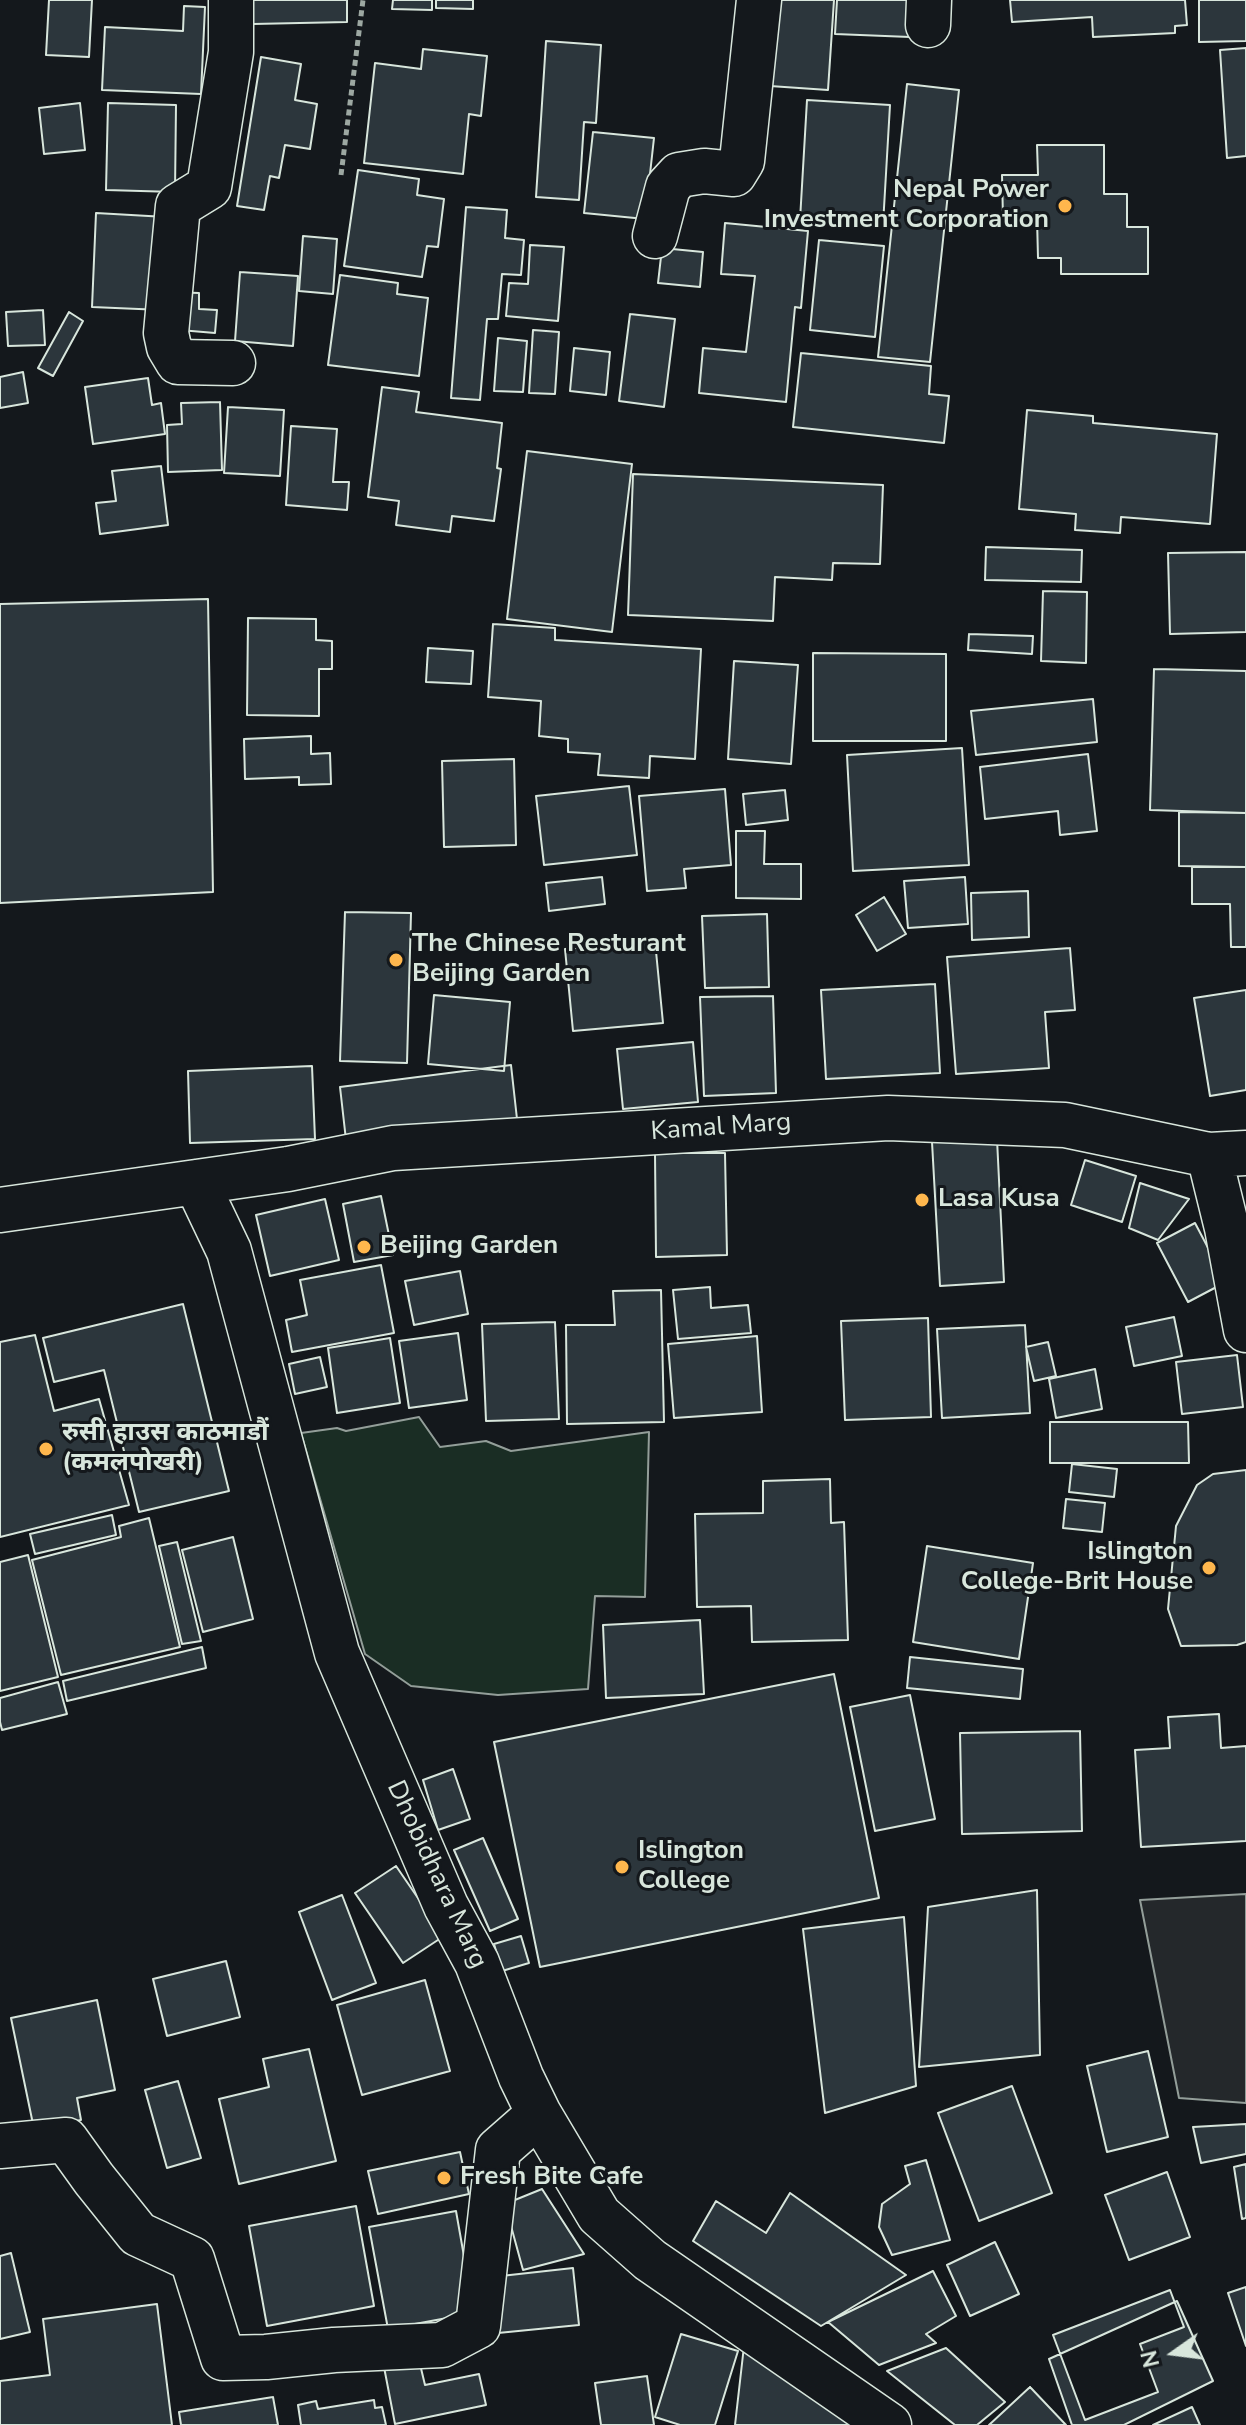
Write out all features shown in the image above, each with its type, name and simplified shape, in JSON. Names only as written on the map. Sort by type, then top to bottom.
[{"type":"street","points":[[231,0],[231,52],[209,187],[178,206],[166,333],[169,347],[178,362],[233,363]]},
{"type":"street","points":[[655,236],[668,187],[679,175],[704,171],[734,174],[742,161],[759,0]]},
{"type":"street","name":"Kamal Marg","points":[[0,1210],[288,1169],[393,1148],[888,1118],[1065,1125],[1228,1154]]},
{"type":"street","points":[[1228,1154],[1227,1228],[1246,1330]]},
{"type":"street","name":"Dhobidhara Marg","points":[[196,1182],[229,1251],[337,1653],[446,1906],[477,1963],[521,2077],[539,2114],[599,2215],[650,2260],[889,2425]]},
{"type":"street","points":[[0,2146],[66,2140],[138,2234],[192,2259],[223,2358],[266,2357],[442,2345],[478,2326],[498,2150],[539,2114]]},
{"type":"path","points":[[341,175],[363,0]]},
{"type":"green space","points":[[419,1417],[440,1447],[486,1441],[511,1451],[649,1432],[645,1597],[595,1596],[588,1689],[498,1695],[411,1686],[365,1654],[301,1433],[337,1428],[346,1431]]},
{"type":"shaded area","points":[[1246,1894],[1246,2103],[1179,2098],[1140,1900]]},
{"type":"building","points":[[49,0],[92,0],[89,57],[46,55]]},
{"type":"building","points":[[252,0],[347,0],[347,22],[253,24]]},
{"type":"building","points":[[393,0],[432,0],[432,10],[392,9]]},
{"type":"building","points":[[436,0],[473,0],[473,9],[436,8]]},
{"type":"building","points":[[775,0],[834,0],[828,90],[770,86]]},
{"type":"building","points":[[837,0],[911,0],[910,37],[835,34]]},
{"type":"building","points":[[1010,0],[1185,0],[1187,25],[1175,26],[1175,33],[1093,37],[1092,17],[1012,22]]},
{"type":"building","points":[[1199,0],[1246,0],[1246,41],[1199,42]]},
{"type":"building","points":[[184,6],[205,7],[201,94],[102,90],[105,27],[183,31]]},
{"type":"building","points":[[546,41],[601,45],[596,123],[584,122],[579,200],[536,197]]},
{"type":"building","points":[[1246,48],[1246,156],[1227,158],[1220,50]]},
{"type":"building","points":[[423,49],[487,56],[481,116],[469,114],[463,174],[364,163],[375,63],[421,69]]},
{"type":"building","points":[[261,57],[301,64],[295,100],[317,104],[310,149],[285,145],[279,178],[270,176],[264,210],[237,206]]},
{"type":"building","points":[[907,84],[959,90],[930,362],[878,357]]},
{"type":"building","points":[[807,100],[890,105],[883,225],[800,220]]},
{"type":"building","points":[[80,103],[85,150],[44,154],[39,108]]},
{"type":"building","points":[[108,103],[176,105],[175,192],[106,190]]},
{"type":"building","points":[[593,132],[654,138],[645,219],[584,213]]},
{"type":"building","name":"Nepal Power Investment Corporation","points":[[1037,145],[1104,145],[1104,194],[1127,194],[1127,227],[1148,227],[1148,274],[1061,274],[1061,258],[1038,258],[1037,218],[1003,219],[1002,175],[1038,175]]},
{"type":"building","points":[[358,170],[419,179],[417,195],[444,199],[438,247],[427,246],[422,277],[344,266]]},
{"type":"building","points":[[466,207],[507,210],[505,238],[524,240],[521,275],[502,274],[498,319],[487,319],[480,400],[451,398]]},
{"type":"building","points":[[96,213],[166,217],[162,310],[92,307]]},
{"type":"building","points":[[725,223],[808,231],[801,308],[795,307],[786,402],[699,393],[703,348],[746,352],[755,276],[721,274]]},
{"type":"building","points":[[303,236],[337,239],[333,294],[299,291]]},
{"type":"building","points":[[819,240],[884,246],[875,337],[810,330]]},
{"type":"building","points":[[530,245],[564,247],[558,321],[506,316],[509,283],[528,284]]},
{"type":"building","points":[[662,248],[703,252],[700,287],[658,283]]},
{"type":"building","points":[[240,272],[298,276],[293,346],[235,341]]},
{"type":"building","points":[[340,275],[398,283],[397,294],[428,298],[419,376],[328,365]]},
{"type":"building","points":[[171,292],[199,293],[199,309],[217,310],[215,333],[168,329]]},
{"type":"building","points":[[43,310],[45,345],[8,346],[6,312]]},
{"type":"building","points":[[69,312],[83,321],[53,376],[38,368]]},
{"type":"building","points":[[630,314],[675,319],[664,407],[619,401]]},
{"type":"building","points":[[533,330],[559,332],[555,394],[529,393]]},
{"type":"building","points":[[498,338],[527,341],[523,392],[494,391]]},
{"type":"building","points":[[574,348],[610,352],[606,395],[570,391]]},
{"type":"building","points":[[801,353],[931,366],[929,394],[949,396],[944,443],[793,427]]},
{"type":"building","points":[[23,372],[28,403],[0,408],[0,377]]},
{"type":"building","points":[[148,378],[152,405],[161,403],[165,434],[93,444],[85,387]]},
{"type":"building","points":[[382,387],[419,392],[416,412],[502,423],[497,468],[501,469],[494,521],[452,516],[450,532],[396,525],[399,501],[368,497]]},
{"type":"building","points":[[220,402],[222,470],[168,472],[167,425],[182,424],[181,403]]},
{"type":"building","points":[[228,407],[284,410],[280,476],[224,473]]},
{"type":"building","points":[[1027,410],[1093,416],[1093,423],[1217,434],[1210,524],[1121,517],[1120,533],[1075,530],[1076,514],[1019,509]]},
{"type":"building","points":[[291,426],[337,429],[333,482],[349,482],[347,510],[286,505]]},
{"type":"building","points":[[527,451],[632,464],[612,632],[507,619]]},
{"type":"building","points":[[161,466],[168,525],[100,534],[96,503],[116,501],[112,471]]},
{"type":"building","points":[[633,474],[883,485],[880,564],[833,563],[832,580],[775,577],[773,621],[628,615]]},
{"type":"building","points":[[986,547],[1082,550],[1081,582],[985,580]]},
{"type":"building","points":[[1246,552],[1246,632],[1170,634],[1168,553]]},
{"type":"building","points":[[1043,591],[1087,592],[1086,663],[1041,661]]},
{"type":"building","points":[[208,599],[213,892],[0,903],[0,604]]},
{"type":"building","points":[[248,618],[316,619],[316,640],[332,641],[332,669],[319,669],[319,716],[247,715]]},
{"type":"building","points":[[493,624],[555,628],[555,640],[701,649],[695,759],[650,756],[649,778],[598,775],[600,754],[568,752],[568,739],[539,736],[541,701],[488,697]]},
{"type":"building","points":[[969,634],[1033,636],[1032,654],[968,650]]},
{"type":"building","points":[[428,648],[473,651],[471,684],[426,682]]},
{"type":"building","points":[[813,653],[946,654],[946,741],[813,741]]},
{"type":"building","points":[[734,661],[798,665],[791,764],[728,759]]},
{"type":"building","points":[[1154,669],[1246,671],[1246,813],[1150,810]]},
{"type":"building","points":[[1093,699],[1097,742],[976,755],[971,711]]},
{"type":"building","points":[[311,736],[311,754],[330,753],[331,784],[299,785],[299,777],[245,779],[244,739]]},
{"type":"building","points":[[962,748],[969,865],[853,871],[847,755]]},
{"type":"building","points":[[1088,754],[1097,831],[1060,835],[1058,811],[985,819],[980,767]]},
{"type":"building","points":[[514,759],[516,845],[444,847],[442,761]]},
{"type":"building","points":[[629,786],[637,855],[544,865],[536,796]]},
{"type":"building","points":[[725,789],[731,865],[684,869],[686,888],[647,891],[639,796]]},
{"type":"building","points":[[785,790],[788,820],[746,825],[743,794]]},
{"type":"building","points":[[1179,812],[1246,813],[1246,867],[1179,866]]},
{"type":"building","points":[[736,831],[765,831],[764,864],[801,864],[801,899],[736,898]]},
{"type":"building","points":[[1192,867],[1246,867],[1246,947],[1231,947],[1230,904],[1192,904]]},
{"type":"building","points":[[602,877],[605,904],[549,911],[546,883]]},
{"type":"building","points":[[965,877],[968,924],[908,928],[904,881]]},
{"type":"building","points":[[1028,891],[1029,937],[972,940],[971,893]]},
{"type":"building","points":[[884,897],[906,934],[877,951],[856,915]]},
{"type":"building","points":[[345,912],[411,913],[407,1063],[340,1061]]},
{"type":"building","points":[[767,914],[769,987],[705,988],[702,916]]},
{"type":"building","points":[[655,941],[663,1023],[573,1031],[565,949]]},
{"type":"building","points":[[1070,948],[1075,1010],[1045,1012],[1049,1068],[956,1074],[947,957]]},
{"type":"building","points":[[935,984],[940,1073],[826,1079],[821,990]]},
{"type":"building","points":[[1246,990],[1246,1090],[1210,1096],[1194,998]]},
{"type":"building","points":[[434,995],[510,1002],[504,1071],[428,1064]]},
{"type":"building","points":[[773,996],[776,1093],[704,1096],[700,997]]},
{"type":"building","points":[[693,1042],[698,1102],[623,1109],[617,1049]]},
{"type":"building","points":[[511,1065],[517,1119],[346,1140],[340,1087]]},
{"type":"building","points":[[312,1066],[315,1139],[190,1143],[188,1071]]},
{"type":"building","points":[[997,1139],[1004,1282],[940,1286],[932,1142]]},
{"type":"building","points":[[655,1153],[725,1153],[727,1255],[656,1257]]},
{"type":"building","points":[[1085,1160],[1136,1176],[1122,1222],[1071,1205]]},
{"type":"building","points":[[1140,1183],[1189,1199],[1158,1240],[1129,1228]]},
{"type":"building","points":[[381,1196],[393,1255],[354,1262],[343,1204]]},
{"type":"building","points":[[325,1199],[339,1260],[270,1276],[256,1215]]},
{"type":"building","points":[[1195,1223],[1226,1282],[1188,1302],[1157,1243]]},
{"type":"building","points":[[381,1265],[394,1333],[292,1352],[286,1320],[307,1315],[300,1280]]},
{"type":"building","points":[[460,1271],[468,1314],[414,1325],[405,1281]]},
{"type":"building","points":[[710,1287],[711,1308],[748,1305],[751,1333],[678,1339],[673,1290]]},
{"type":"building","points":[[661,1290],[664,1422],[567,1424],[566,1325],[615,1325],[613,1291]]},
{"type":"building","points":[[183,1304],[229,1491],[139,1512],[104,1370],[54,1382],[43,1338]]},
{"type":"building","points":[[1174,1317],[1182,1356],[1134,1366],[1126,1327]]},
{"type":"building","points":[[928,1318],[931,1417],[845,1420],[841,1321]]},
{"type":"building","points":[[555,1322],[559,1419],[486,1421],[482,1324]]},
{"type":"building","points":[[1025,1325],[1030,1413],[942,1418],[937,1329]]},
{"type":"building","points":[[458,1333],[467,1400],[409,1408],[399,1341]]},
{"type":"building","points":[[35,1335],[54,1411],[99,1399],[129,1505],[0,1537],[0,1342]]},
{"type":"building","points":[[757,1336],[762,1412],[674,1418],[668,1344]]},
{"type":"building","points":[[390,1338],[400,1403],[337,1413],[328,1348]]},
{"type":"building","points":[[1048,1342],[1056,1376],[1034,1381],[1026,1347]]},
{"type":"building","points":[[1237,1355],[1243,1407],[1182,1414],[1176,1362]]},
{"type":"building","points":[[320,1357],[327,1387],[295,1394],[289,1364]]},
{"type":"building","points":[[1095,1369],[1102,1409],[1056,1418],[1049,1379]]},
{"type":"building","points":[[1050,1422],[1188,1422],[1189,1463],[1050,1463]]},
{"type":"building","points":[[1072,1464],[1117,1469],[1114,1497],[1069,1492]]},
{"type":"building","name":"Islington College-Brit House","points":[[1246,1470],[1246,1642],[1237,1645],[1181,1646],[1168,1609],[1176,1526],[1197,1485],[1213,1474]]},
{"type":"building","points":[[830,1479],[831,1523],[844,1522],[848,1640],[752,1642],[751,1606],[697,1607],[695,1514],[763,1513],[763,1481]]},
{"type":"building","points":[[1066,1499],[1105,1503],[1102,1532],[1063,1528]]},
{"type":"building","points":[[112,1515],[116,1535],[35,1554],[30,1534]]},
{"type":"building","points":[[149,1518],[180,1647],[61,1675],[32,1560],[121,1537],[119,1526]]},
{"type":"building","points":[[233,1537],[253,1619],[203,1632],[182,1550]]},
{"type":"building","points":[[177,1542],[201,1641],[182,1644],[159,1546]]},
{"type":"building","points":[[927,1546],[1033,1563],[1019,1659],[913,1642]]},
{"type":"building","points":[[28,1555],[58,1677],[0,1691],[0,1562]]},
{"type":"building","points":[[700,1620],[704,1694],[606,1698],[603,1625]]},
{"type":"building","points":[[202,1647],[206,1668],[67,1701],[63,1681]]},
{"type":"building","points":[[910,1657],[1023,1669],[1020,1699],[907,1688]]},
{"type":"building","points":[[834,1674],[879,1898],[540,1967],[494,1742]]},
{"type":"building","points":[[58,1682],[67,1714],[2,1730],[0,1698]]},
{"type":"building","points":[[910,1695],[935,1819],[875,1831],[850,1707]]},
{"type":"building","points":[[1219,1714],[1221,1748],[1246,1746],[1246,1841],[1141,1847],[1135,1750],[1170,1748],[1168,1717]]},
{"type":"building","points":[[1080,1731],[1082,1831],[962,1834],[960,1733]]},
{"type":"building","points":[[453,1769],[470,1819],[438,1830],[423,1780]]},
{"type":"building","points":[[483,1838],[518,1919],[490,1931],[454,1850]]},
{"type":"building","points":[[396,1866],[444,1936],[403,1963],[355,1893]]},
{"type":"building","points":[[1037,1890],[1040,2055],[919,2067],[928,1907]]},
{"type":"building","points":[[342,1895],[376,1983],[332,2000],[299,1912]]},
{"type":"building","points":[[904,1917],[916,2086],[825,2113],[803,1929]]},
{"type":"building","points":[[521,1936],[529,1963],[502,1971],[494,1944]]},
{"type":"building","points":[[226,1961],[240,2017],[167,2036],[153,1979]]},
{"type":"building","points":[[425,1980],[450,2071],[362,2095],[337,2005]]},
{"type":"building","points":[[97,2000],[115,2090],[77,2098],[81,2120],[34,2129],[11,2018]]},
{"type":"building","points":[[309,2049],[336,2161],[239,2184],[219,2099],[269,2087],[263,2059]]},
{"type":"building","points":[[1148,2051],[1168,2137],[1107,2152],[1087,2066]]},
{"type":"building","points":[[178,2081],[201,2158],[167,2168],[145,2090]]},
{"type":"building","points":[[1012,2086],[1052,2193],[979,2221],[938,2113]]},
{"type":"building","points":[[1246,2124],[1246,2154],[1201,2163],[1193,2127]]},
{"type":"building","points":[[460,2152],[469,2194],[378,2214],[368,2171]]},
{"type":"building","points":[[926,2160],[950,2240],[892,2255],[879,2227],[882,2204],[910,2184],[905,2166]]},
{"type":"building","points":[[1246,2164],[1246,2218],[1242,2219],[1234,2167]]},
{"type":"building","points":[[1167,2172],[1190,2237],[1129,2260],[1105,2195]]},
{"type":"building","points":[[542,2189],[584,2254],[523,2270],[505,2204]]},
{"type":"building","points":[[790,2193],[906,2275],[821,2326],[693,2241],[716,2201],[766,2233]]},
{"type":"building","points":[[356,2206],[374,2306],[267,2326],[249,2226]]},
{"type":"building","points":[[456,2211],[474,2313],[388,2329],[369,2227]]},
{"type":"building","points":[[995,2242],[1019,2294],[970,2316],[947,2265]]},
{"type":"building","points":[[11,2253],[30,2332],[0,2339],[0,2256]]},
{"type":"building","points":[[573,2268],[579,2325],[498,2333],[492,2277]]},
{"type":"building","points":[[933,2271],[956,2316],[926,2334],[936,2343],[879,2365],[828,2322]]},
{"type":"building","points":[[1246,2287],[1246,2346],[1228,2293]]},
{"type":"building","points":[[1170,2290],[1184,2327],[1140,2344],[1158,2392],[1085,2420],[1053,2335]]},
{"type":"building","points":[[1177,2301],[1213,2381],[1124,2425],[1072,2425],[1049,2359]]},
{"type":"building","points":[[157,2304],[172,2425],[0,2425],[0,2381],[50,2375],[43,2319]]},
{"type":"building","points":[[681,2334],[738,2351],[715,2425],[680,2425],[655,2417]]},
{"type":"building","points":[[744,2346],[856,2415],[849,2425],[735,2425]]},
{"type":"building","points":[[946,2348],[1005,2402],[977,2425],[955,2425],[887,2371]]},
{"type":"building","points":[[419,2360],[425,2385],[479,2374],[486,2405],[395,2424],[384,2367]]},
{"type":"building","points":[[647,2376],[654,2425],[601,2425],[595,2383]]},
{"type":"building","points":[[1030,2387],[1066,2425],[989,2425]]},
{"type":"building","points":[[273,2397],[278,2425],[181,2425],[179,2412]]},
{"type":"building","points":[[374,2400],[375,2408],[382,2407],[386,2425],[301,2425],[298,2405],[316,2401],[318,2409]]},
{"type":"building","points":[[1192,2407],[1200,2425],[1153,2425]]},
{"type":"place","name":"Nepal Power Investment Corporation","points":[[1065,206]]},
{"type":"place","name":"The Chinese Resturant Beijing Garden","points":[[396,960]]},
{"type":"place","name":"Lasa Kusa","points":[[922,1200]]},
{"type":"place","name":"Beijing Garden","points":[[364,1247]]},
{"type":"place","name":"रुसी हाउस काठमाडौं (कमलपोखरी)","points":[[46,1449]]},
{"type":"place","name":"Islington College-Brit House","points":[[1209,1568]]},
{"type":"place","name":"Islington College","points":[[622,1867]]},
{"type":"place","name":"Fresh Bite Cafe","points":[[444,2178]]}]
